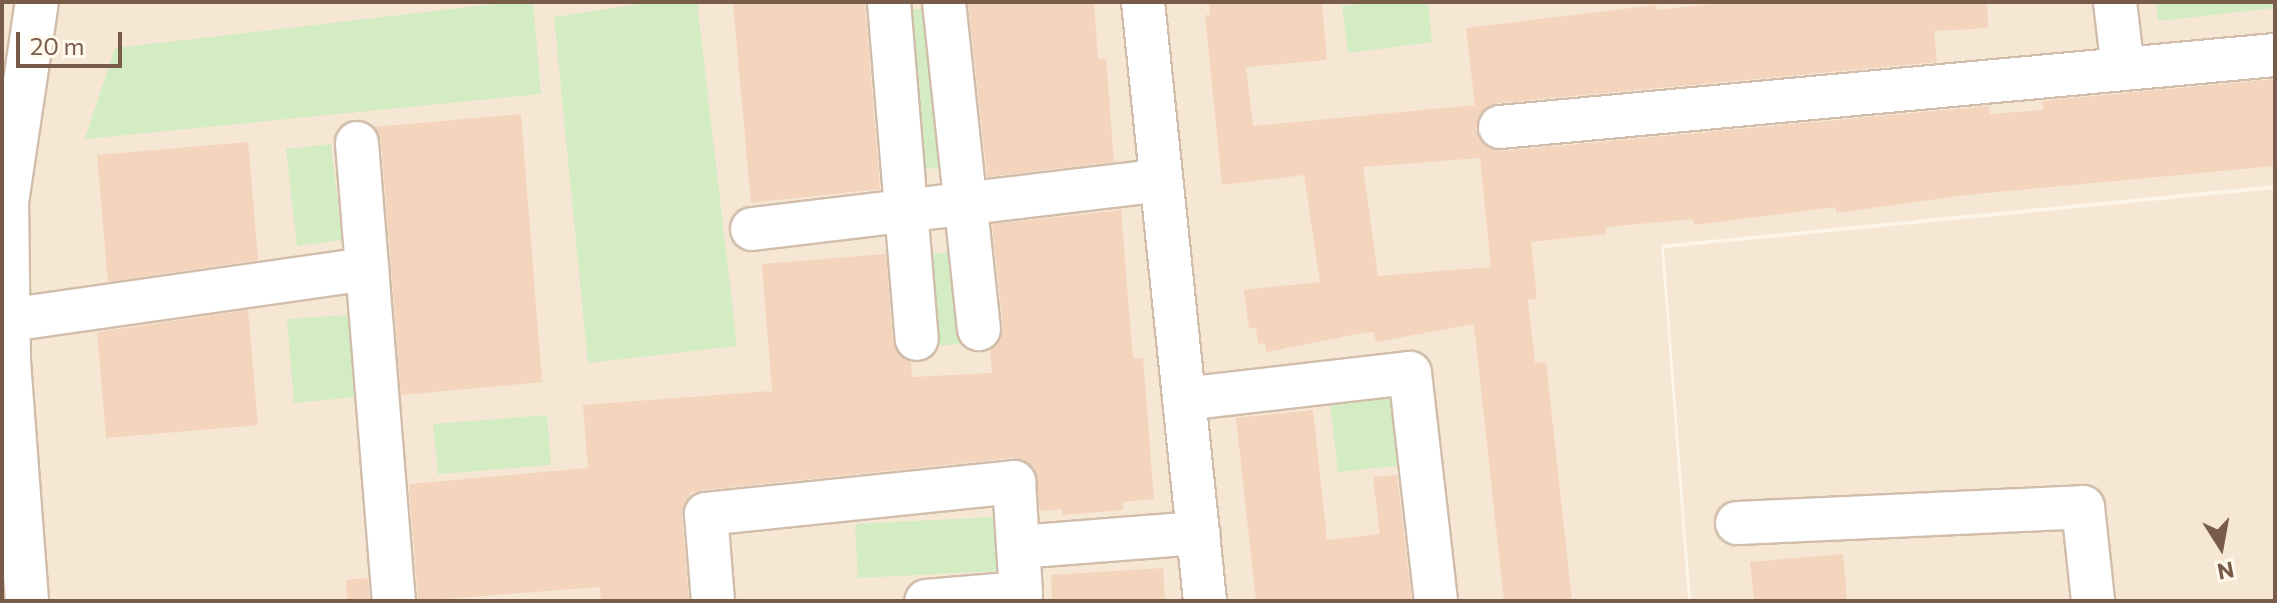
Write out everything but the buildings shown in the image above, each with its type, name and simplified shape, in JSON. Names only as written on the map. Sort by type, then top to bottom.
[{"type":"street","points":[[27,601],[8,320],[7,202],[37,2]]},
{"type":"street","points":[[889,2],[917,339]]},
{"type":"street","points":[[944,2],[979,329]]},
{"type":"street","points":[[1143,2],[1205,601]]},
{"type":"street","points":[[2115,2],[2123,69]]},
{"type":"street","points":[[1500,127],[2275,55]]},
{"type":"street","points":[[357,143],[394,601]]},
{"type":"street","points":[[752,229],[1161,180]]},
{"type":"street","points":[[8,320],[367,269]]},
{"type":"street","points":[[1184,399],[1410,373],[1436,601]]},
{"type":"street","points":[[713,601],[706,514],[1014,482],[1021,593],[926,601]]},
{"type":"street","points":[[1737,523],[2083,507],[2093,601]]},
{"type":"street","points":[[1019,547],[1198,533]]},
{"type":"shaded area","points":[[2,2],[2275,2],[2275,185],[1661,245],[1688,601],[2,601]]},
{"type":"shaded area","points":[[2275,189],[2275,601],[1691,601],[1664,248]]},
{"type":"green space","points":[[533,2],[541,94],[85,139],[115,48]]},
{"type":"green space","points":[[653,2],[697,2],[737,346],[588,363],[554,17]]},
{"type":"green space","points":[[1374,2],[1428,2],[1432,42],[1348,53],[1342,6]]},
{"type":"green space","points":[[2156,2],[2275,2],[2275,8],[2158,21]]},
{"type":"green space","points":[[939,7],[955,166],[919,170],[904,11]]},
{"type":"green space","points":[[331,144],[342,240],[297,246],[286,149]]},
{"type":"green space","points":[[969,251],[974,343],[932,346],[927,254]]},
{"type":"green space","points":[[349,315],[356,397],[294,403],[287,319]]},
{"type":"green space","points":[[1406,395],[1413,464],[1338,472],[1330,404]]},
{"type":"green space","points":[[547,415],[551,465],[438,474],[433,424]]},
{"type":"green space","points":[[995,517],[998,571],[858,578],[855,524]]}]
